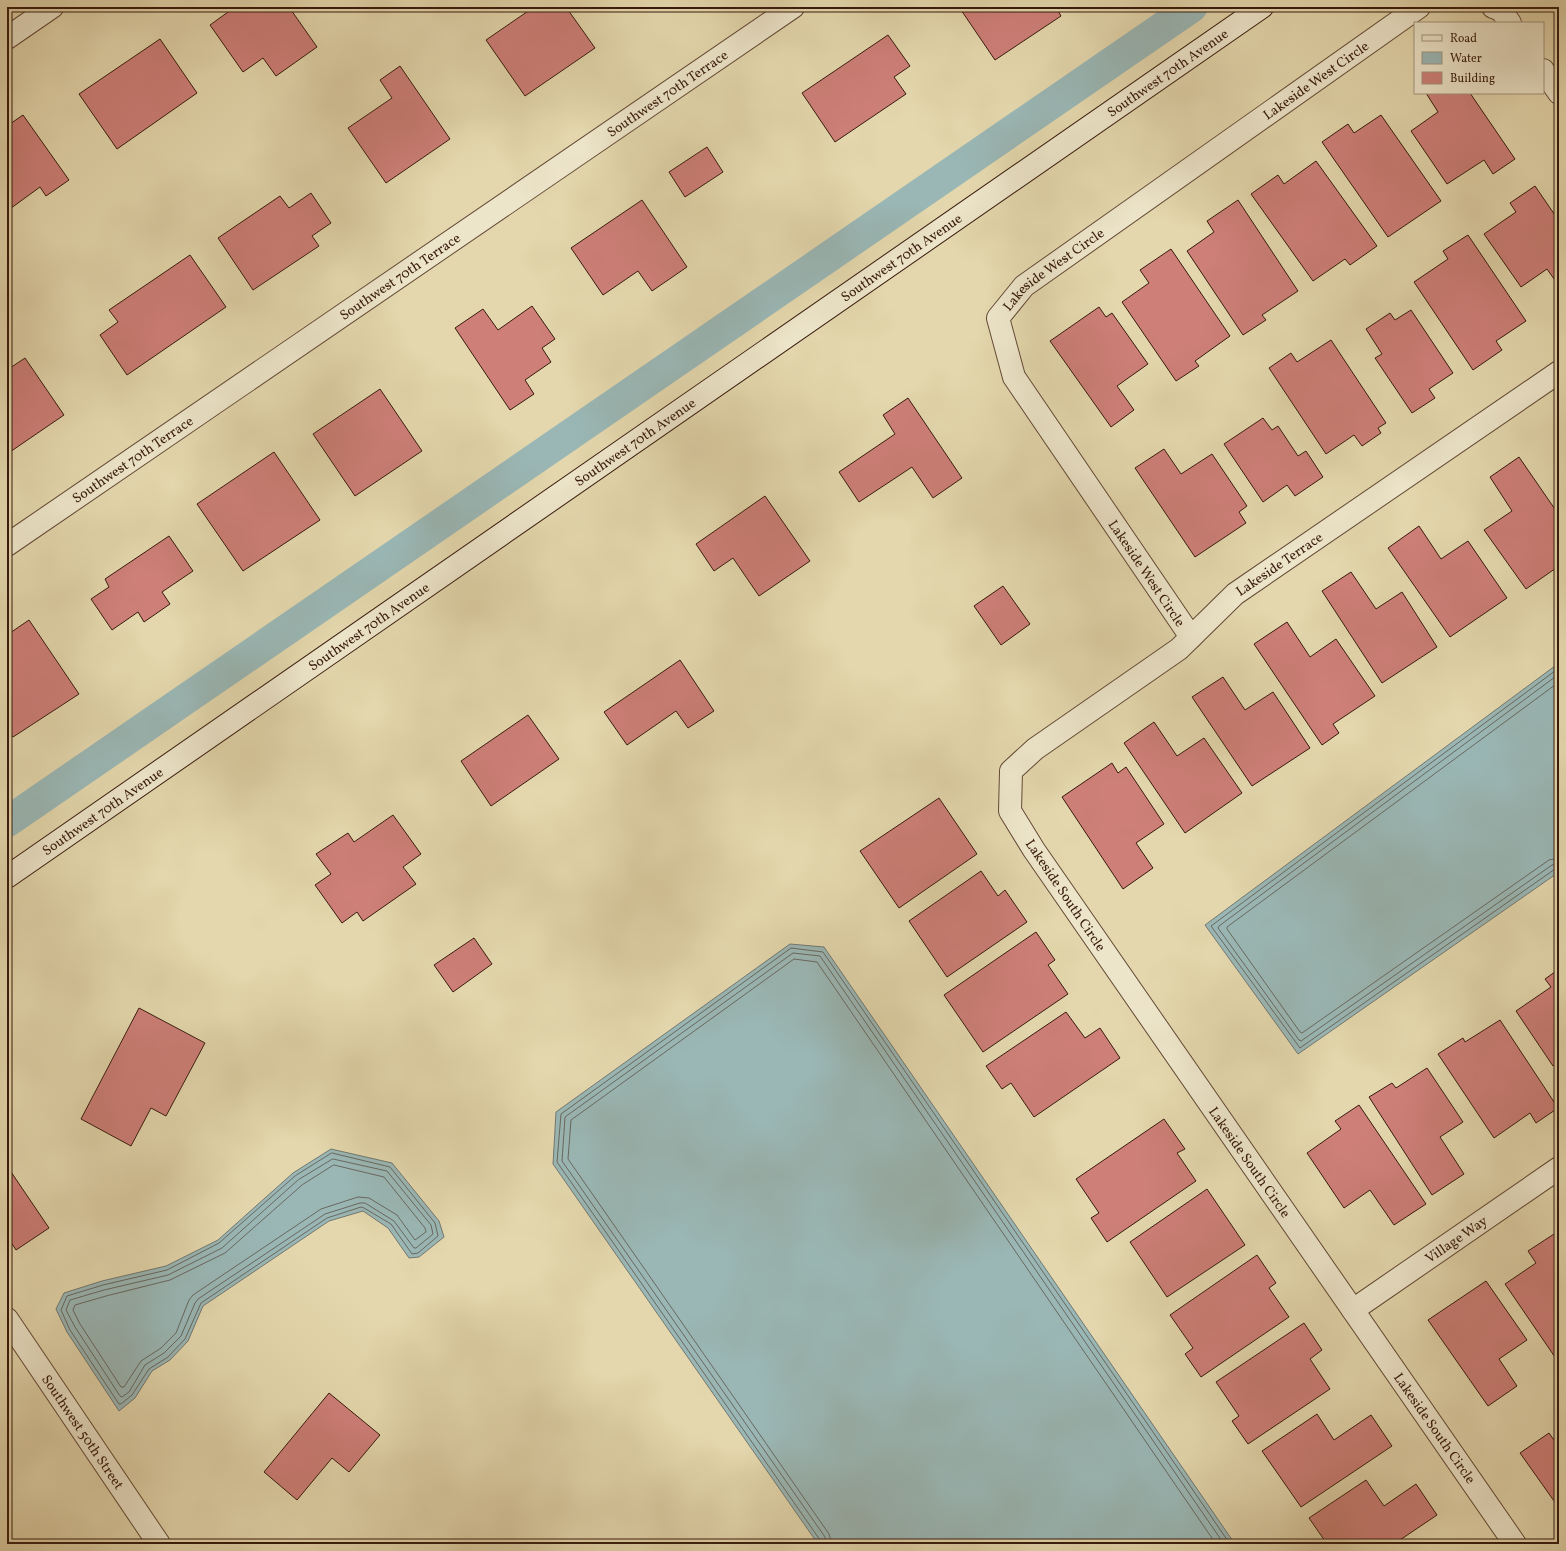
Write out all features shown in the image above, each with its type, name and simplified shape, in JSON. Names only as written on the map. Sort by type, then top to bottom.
[{"type":"street","points":[[7,38],[52,7]]},
{"type":"street","name":"Southwest 70th Terrace","points":[[7,545],[793,7]]},
{"type":"street","name":"Southwest 70th Avenue","points":[[7,877],[1262,7]]},
{"type":"street","name":"Lakeside West Circle","points":[[1191,637],[1014,377],[998,318],[1024,286],[1419,7]]},
{"type":"street","points":[[1544,71],[1559,93]]},
{"type":"street","name":"Lakeside Terrace","points":[[1011,771],[1035,749],[1179,649],[1235,594],[1559,372]]},
{"type":"street","name":"Lakeside South Circle","points":[[1011,771],[1010,811],[1034,850],[1515,1544]]},
{"type":"street","name":"Village Way","points":[[1353,1310],[1559,1168]]},
{"type":"street","name":"Southwest 50th Street","points":[[7,1318],[159,1544]]},
{"type":"water","points":[[1559,663],[1559,872],[1298,1054],[1205,925]]},
{"type":"water","points":[[790,944],[824,947],[1235,1544],[818,1544],[553,1164],[556,1112]]},
{"type":"water","points":[[331,1149],[392,1163],[439,1221],[444,1237],[419,1257],[409,1258],[388,1228],[363,1211],[329,1221],[203,1306],[188,1341],[170,1360],[152,1371],[135,1398],[119,1411],[67,1332],[56,1309],[64,1293],[102,1281],[166,1266],[218,1240],[293,1173]]},
{"type":"building","points":[[235,7],[289,7],[317,47],[276,76],[263,58],[243,72],[210,25]]},
{"type":"building","points":[[534,7],[566,7],[595,48],[525,96],[486,40]]},
{"type":"building","points":[[959,7],[1056,7],[1061,16],[995,60]]},
{"type":"building","points":[[888,35],[910,66],[894,77],[906,94],[835,142],[802,93]]},
{"type":"building","points":[[160,39],[197,93],[117,149],[79,94]]},
{"type":"building","points":[[400,66],[450,139],[386,183],[348,128],[392,98],[380,80]]},
{"type":"building","points":[[1427,94],[1471,94],[1515,159],[1493,174],[1484,160],[1447,184],[1411,131],[1438,112]]},
{"type":"building","points":[[23,115],[69,180],[46,196],[40,187],[7,211],[7,143],[9,141],[7,138],[7,126]]},
{"type":"building","points":[[1381,115],[1441,201],[1388,237],[1322,142],[1348,124],[1354,133]]},
{"type":"building","points":[[707,147],[723,172],[685,197],[669,172]]},
{"type":"building","points":[[1316,161],[1377,246],[1350,265],[1345,259],[1313,281],[1251,194],[1278,175],[1284,184]]},
{"type":"building","points":[[1535,186],[1559,221],[1559,286],[1547,269],[1521,287],[1484,234],[1516,212],[1510,203]]},
{"type":"building","points":[[311,193],[331,223],[312,236],[319,246],[253,290],[218,238],[280,196],[289,208]]},
{"type":"building","points":[[642,200],[687,267],[652,291],[638,271],[603,295],[571,248]]},
{"type":"building","points":[[1238,200],[1298,291],[1262,315],[1266,320],[1243,335],[1187,251],[1214,232],[1207,221]]},
{"type":"building","points":[[1468,235],[1526,321],[1496,341],[1502,350],[1473,370],[1414,282],[1448,259],[1443,251]]},
{"type":"building","points":[[1171,249],[1230,336],[1195,361],[1199,366],[1176,381],[1122,302],[1149,283],[1140,270]]},
{"type":"building","points":[[190,255],[226,307],[127,375],[100,335],[118,322],[109,310]]},
{"type":"building","points":[[532,306],[555,339],[542,348],[551,362],[525,380],[534,394],[510,410],[455,328],[483,309],[498,330]]},
{"type":"building","points":[[1099,307],[1106,317],[1112,313],[1148,364],[1117,386],[1134,410],[1111,427],[1050,341]]},
{"type":"building","points":[[1411,310],[1453,373],[1429,389],[1435,398],[1412,413],[1375,358],[1382,354],[1366,329],[1390,313],[1395,320]]},
{"type":"building","points":[[1331,340],[1386,423],[1378,428],[1381,433],[1362,446],[1354,435],[1326,454],[1269,368],[1291,353],[1297,362]]},
{"type":"building","points":[[25,358],[64,415],[7,454],[7,370]]},
{"type":"building","points":[[380,389],[422,451],[355,496],[313,434]]},
{"type":"building","points":[[908,398],[962,478],[933,498],[912,467],[859,502],[839,472],[895,434],[883,415]]},
{"type":"building","points":[[1263,418],[1272,430],[1278,426],[1298,456],[1306,451],[1323,477],[1295,496],[1287,485],[1263,502],[1224,444]]},
{"type":"building","points":[[1164,449],[1181,474],[1212,454],[1247,506],[1239,512],[1246,523],[1195,557],[1135,468]]},
{"type":"building","points":[[274,452],[320,520],[243,571],[197,504]]},
{"type":"building","points":[[1519,457],[1559,515],[1559,566],[1526,589],[1484,530],[1512,511],[1490,477]]},
{"type":"building","points":[[765,496],[810,561],[759,596],[733,558],[714,571],[696,544]]},
{"type":"building","points":[[1419,526],[1441,559],[1468,541],[1507,598],[1450,637],[1388,548]]},
{"type":"building","points":[[169,536],[193,571],[162,592],[170,604],[144,622],[138,612],[112,630],[91,599],[109,587],[105,579]]},
{"type":"building","points":[[1351,572],[1376,609],[1402,592],[1437,647],[1382,683],[1322,591]]},
{"type":"building","points":[[1003,586],[1030,624],[1001,645],[974,606]]},
{"type":"building","points":[[29,620],[79,694],[13,737],[7,729],[7,635]]},
{"type":"building","points":[[1287,622],[1310,657],[1336,639],[1375,696],[1333,724],[1339,733],[1322,745],[1254,644]]},
{"type":"building","points":[[680,660],[714,711],[688,728],[676,711],[627,745],[604,712]]},
{"type":"building","points":[[1223,677],[1245,710],[1273,692],[1310,748],[1252,786],[1192,697]]},
{"type":"building","points":[[528,715],[559,759],[491,806],[461,761]]},
{"type":"building","points":[[1154,722],[1177,756],[1204,738],[1242,793],[1185,833],[1124,743]]},
{"type":"building","points":[[1112,763],[1118,773],[1126,767],[1164,824],[1136,843],[1153,868],[1123,889],[1062,797]]},
{"type":"building","points":[[939,798],[977,854],[899,908],[860,851]]},
{"type":"building","points":[[393,815],[421,854],[403,867],[416,884],[363,921],[357,912],[342,923],[315,885],[331,874],[316,854],[348,833],[354,842]]},
{"type":"building","points":[[981,871],[998,896],[1005,890],[1027,922],[947,977],[909,921]]},
{"type":"building","points":[[1036,932],[1055,960],[1048,965],[1068,994],[983,1052],[944,995]]},
{"type":"building","points":[[474,938],[492,964],[453,992],[434,965]]},
{"type":"building","points":[[1559,969],[1559,1062],[1553,1066],[1516,1011],[1551,987],[1545,979]]},
{"type":"building","points":[[139,1008],[205,1043],[166,1116],[151,1108],[131,1146],[81,1119]]},
{"type":"building","points":[[1066,1012],[1085,1038],[1100,1028],[1120,1058],[1034,1117],[1011,1083],[1002,1089],[986,1066]]},
{"type":"building","points":[[1500,1020],[1558,1108],[1536,1123],[1530,1113],[1494,1138],[1438,1054],[1463,1038],[1465,1042]]},
{"type":"building","points":[[1427,1068],[1463,1122],[1440,1137],[1464,1174],[1432,1195],[1369,1097],[1392,1083],[1396,1088]]},
{"type":"building","points":[[1359,1105],[1426,1204],[1394,1225],[1370,1190],[1344,1208],[1307,1153],[1341,1129],[1335,1121]]},
{"type":"building","points":[[1164,1119],[1185,1149],[1177,1153],[1196,1181],[1107,1242],[1091,1218],[1099,1213],[1076,1179]]},
{"type":"building","points":[[7,1166],[49,1228],[16,1250],[7,1236]]},
{"type":"building","points":[[1207,1189],[1245,1245],[1167,1297],[1130,1242]]},
{"type":"building","points":[[1554,1234],[1559,1241],[1559,1363],[1505,1284],[1536,1263],[1528,1251]]},
{"type":"building","points":[[1257,1255],[1276,1283],[1269,1288],[1289,1317],[1201,1377],[1185,1354],[1193,1348],[1170,1315]]},
{"type":"building","points":[[1486,1281],[1527,1340],[1499,1359],[1517,1386],[1488,1406],[1428,1320]]},
{"type":"building","points":[[1304,1323],[1322,1350],[1310,1359],[1330,1389],[1248,1444],[1232,1421],[1239,1416],[1216,1382]]},
{"type":"building","points":[[329,1393],[380,1435],[349,1472],[332,1458],[297,1500],[264,1472]]},
{"type":"building","points":[[1317,1414],[1334,1440],[1371,1415],[1392,1446],[1301,1507],[1262,1451]]},
{"type":"building","points":[[1549,1433],[1559,1447],[1559,1508],[1520,1453]]},
{"type":"building","points":[[1366,1480],[1384,1506],[1416,1484],[1437,1515],[1394,1544],[1327,1544],[1309,1518]]},
{"type":"waterway","points":[[7,822],[1192,7]]}]
